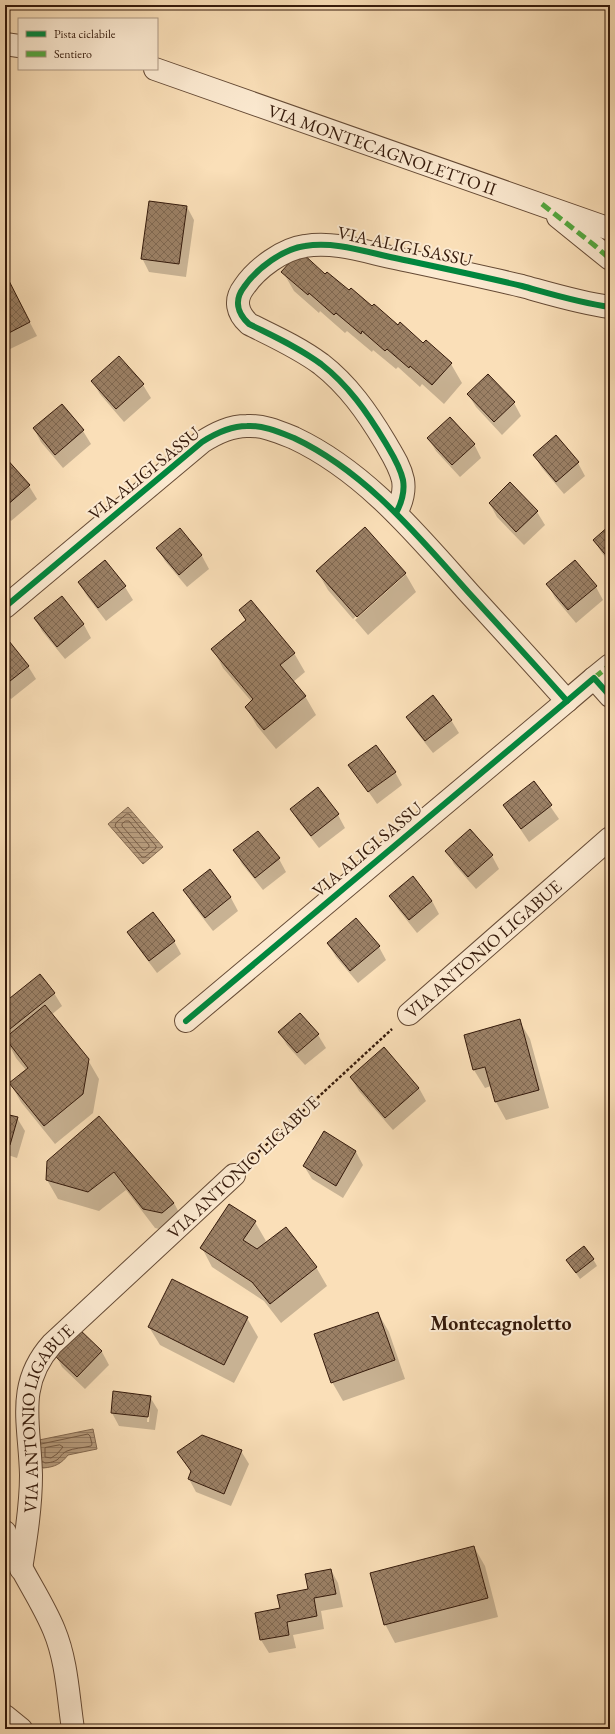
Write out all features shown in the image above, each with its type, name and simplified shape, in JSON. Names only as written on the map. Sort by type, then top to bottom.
[{"type":"street","points":[[5,44],[18,46]]},
{"type":"street","name":"VIA MONTECAGNOLETTO II","points":[[158,70],[610,229]]},
{"type":"street","points":[[542,204],[610,259]]},
{"type":"street","name":"VIA ALIGI SASSU","points":[[396,513],[403,496],[404,488],[401,474],[395,458],[371,419],[352,393],[320,363],[296,347],[248,324],[243,319],[239,313],[237,301],[241,291],[249,280],[272,261],[293,249],[305,246],[326,245],[350,248],[388,256],[610,307]]},
{"type":"street","name":"VIA ALIGI SASSU","points":[[5,607],[197,446],[212,436],[231,428],[248,426],[263,428],[304,443],[343,468],[374,492],[396,513],[567,701]]},
{"type":"street","name":"VIA ALIGI SASSU","points":[[186,1021],[602,672],[610,696]]},
{"type":"street","name":"VIA ANTONIO LIGABUE","points":[[409,1014],[610,838]]},
{"type":"street","name":"VIA ANTONIO LIGABUE","points":[[21,1569],[26,1539],[31,1476],[28,1392],[33,1371],[52,1344],[234,1175]]},
{"type":"street","points":[[5,1532],[21,1569],[43,1606],[55,1632],[66,1678],[73,1729]]},
{"type":"street","points":[[5,1716],[21,1729]]},
{"type":"water","points":[[128,807],[163,847],[143,864],[108,824]]},
{"type":"water","points":[[93,1429],[97,1449],[68,1455],[63,1461],[51,1467],[43,1468],[36,1461],[39,1440]]},
{"type":"building","points":[[149,201],[187,206],[179,264],[141,259]]},
{"type":"building","points":[[300,251],[325,274],[327,272],[349,290],[351,288],[372,306],[374,304],[398,325],[400,322],[423,343],[426,340],[452,363],[432,385],[387,349],[385,351],[362,331],[361,334],[336,313],[334,315],[309,293],[308,295],[281,272]]},
{"type":"building","points":[[5,273],[30,322],[5,335]]},
{"type":"building","points":[[119,356],[144,384],[116,409],[91,381]]},
{"type":"building","points":[[488,374],[515,402],[494,422],[467,394]]},
{"type":"building","points":[[62,404],[84,430],[55,455],[33,428]]},
{"type":"building","points":[[450,417],[475,444],[452,465],[427,438]]},
{"type":"building","points":[[556,435],[579,462],[556,482],[533,455]]},
{"type":"building","points":[[5,457],[30,485],[5,507]]},
{"type":"building","points":[[510,482],[538,511],[516,532],[489,503]]},
{"type":"building","points":[[610,525],[610,560],[593,540]]},
{"type":"building","points":[[365,527],[406,573],[357,617],[316,571]]},
{"type":"building","points":[[180,528],[202,555],[179,575],[156,548]]},
{"type":"building","points":[[105,560],[126,586],[98,608],[78,582]]},
{"type":"building","points":[[575,560],[597,586],[568,610],[546,584]]},
{"type":"building","points":[[62,596],[84,624],[57,647],[34,618]]},
{"type":"building","points":[[251,600],[295,653],[280,665],[306,696],[264,730],[245,707],[253,699],[211,649],[246,620],[239,610]]},
{"type":"building","points":[[9,641],[29,666],[5,685],[5,645]]},
{"type":"building","points":[[433,695],[452,720],[425,741],[406,717]]},
{"type":"building","points":[[376,745],[396,772],[368,792],[348,765]]},
{"type":"building","points":[[534,781],[552,805],[521,829],[503,805]]},
{"type":"building","points":[[318,787],[339,814],[311,836],[290,809]]},
{"type":"building","points":[[470,829],[493,855],[468,877],[445,851]]},
{"type":"building","points":[[258,831],[280,858],[255,878],[233,850]]},
{"type":"building","points":[[210,869],[231,897],[205,918],[183,890]]},
{"type":"building","points":[[413,876],[432,901],[409,920],[389,896]]},
{"type":"building","points":[[153,912],[175,941],[149,961],[127,932]]},
{"type":"building","points":[[356,918],[380,946],[350,971],[327,943]]},
{"type":"building","points":[[40,974],[55,993],[10,1029],[5,1023],[5,1002]]},
{"type":"building","points":[[45,1005],[89,1059],[83,1094],[44,1126],[9,1083],[28,1068],[5,1038]]},
{"type":"building","points":[[300,1013],[319,1034],[297,1053],[278,1032]]},
{"type":"building","points":[[520,1019],[539,1090],[495,1102],[485,1067],[473,1070],[464,1035]]},
{"type":"building","points":[[384,1047],[419,1088],[385,1118],[350,1077]]},
{"type":"building","points":[[5,1114],[18,1117],[10,1145],[5,1144]]},
{"type":"building","points":[[99,1116],[174,1203],[162,1213],[143,1209],[114,1172],[88,1192],[46,1180],[47,1161]]},
{"type":"building","points":[[324,1131],[356,1151],[336,1186],[303,1166]]},
{"type":"building","points":[[229,1204],[256,1221],[243,1240],[257,1249],[286,1227],[317,1267],[270,1304],[252,1282],[200,1248]]},
{"type":"building","points":[[584,1246],[594,1259],[576,1273],[566,1260]]},
{"type":"building","points":[[172,1279],[248,1317],[224,1365],[148,1327]]},
{"type":"building","points":[[378,1312],[395,1360],[331,1383],[314,1334]]},
{"type":"building","points":[[78,1328],[102,1351],[77,1377],[53,1354]]},
{"type":"building","points":[[113,1391],[151,1396],[148,1417],[111,1413]]},
{"type":"building","points":[[202,1435],[242,1450],[224,1494],[188,1479],[191,1471],[177,1452]]},
{"type":"building","points":[[474,1546],[488,1598],[384,1625],[370,1573]]},
{"type":"building","points":[[331,1569],[336,1594],[314,1598],[317,1616],[287,1622],[289,1635],[260,1640],[255,1613],[280,1608],[277,1595],[308,1589],[305,1574]]},
{"type":"marked path","points":[[542,204],[610,259]]},
{"type":"marked path","points":[[594,678],[610,665]]},
{"type":"cycle path","points":[[396,513],[401,501],[404,484],[400,470],[393,456],[364,410],[340,381],[321,364],[294,347],[249,324],[242,315],[238,306],[241,292],[249,280],[263,266],[279,255],[297,248],[316,245],[339,246],[522,286],[577,301],[610,307]]},
{"type":"cycle path","points":[[5,607],[202,442],[229,429],[241,426],[253,426],[271,429],[294,438],[320,452],[344,468],[389,506],[410,527],[567,701],[594,678],[610,696]]},
{"type":"cycle path","points":[[186,1021],[567,701]]},
{"type":"district","name":"Montecagnoletto","points":[[501,1323]]}]
